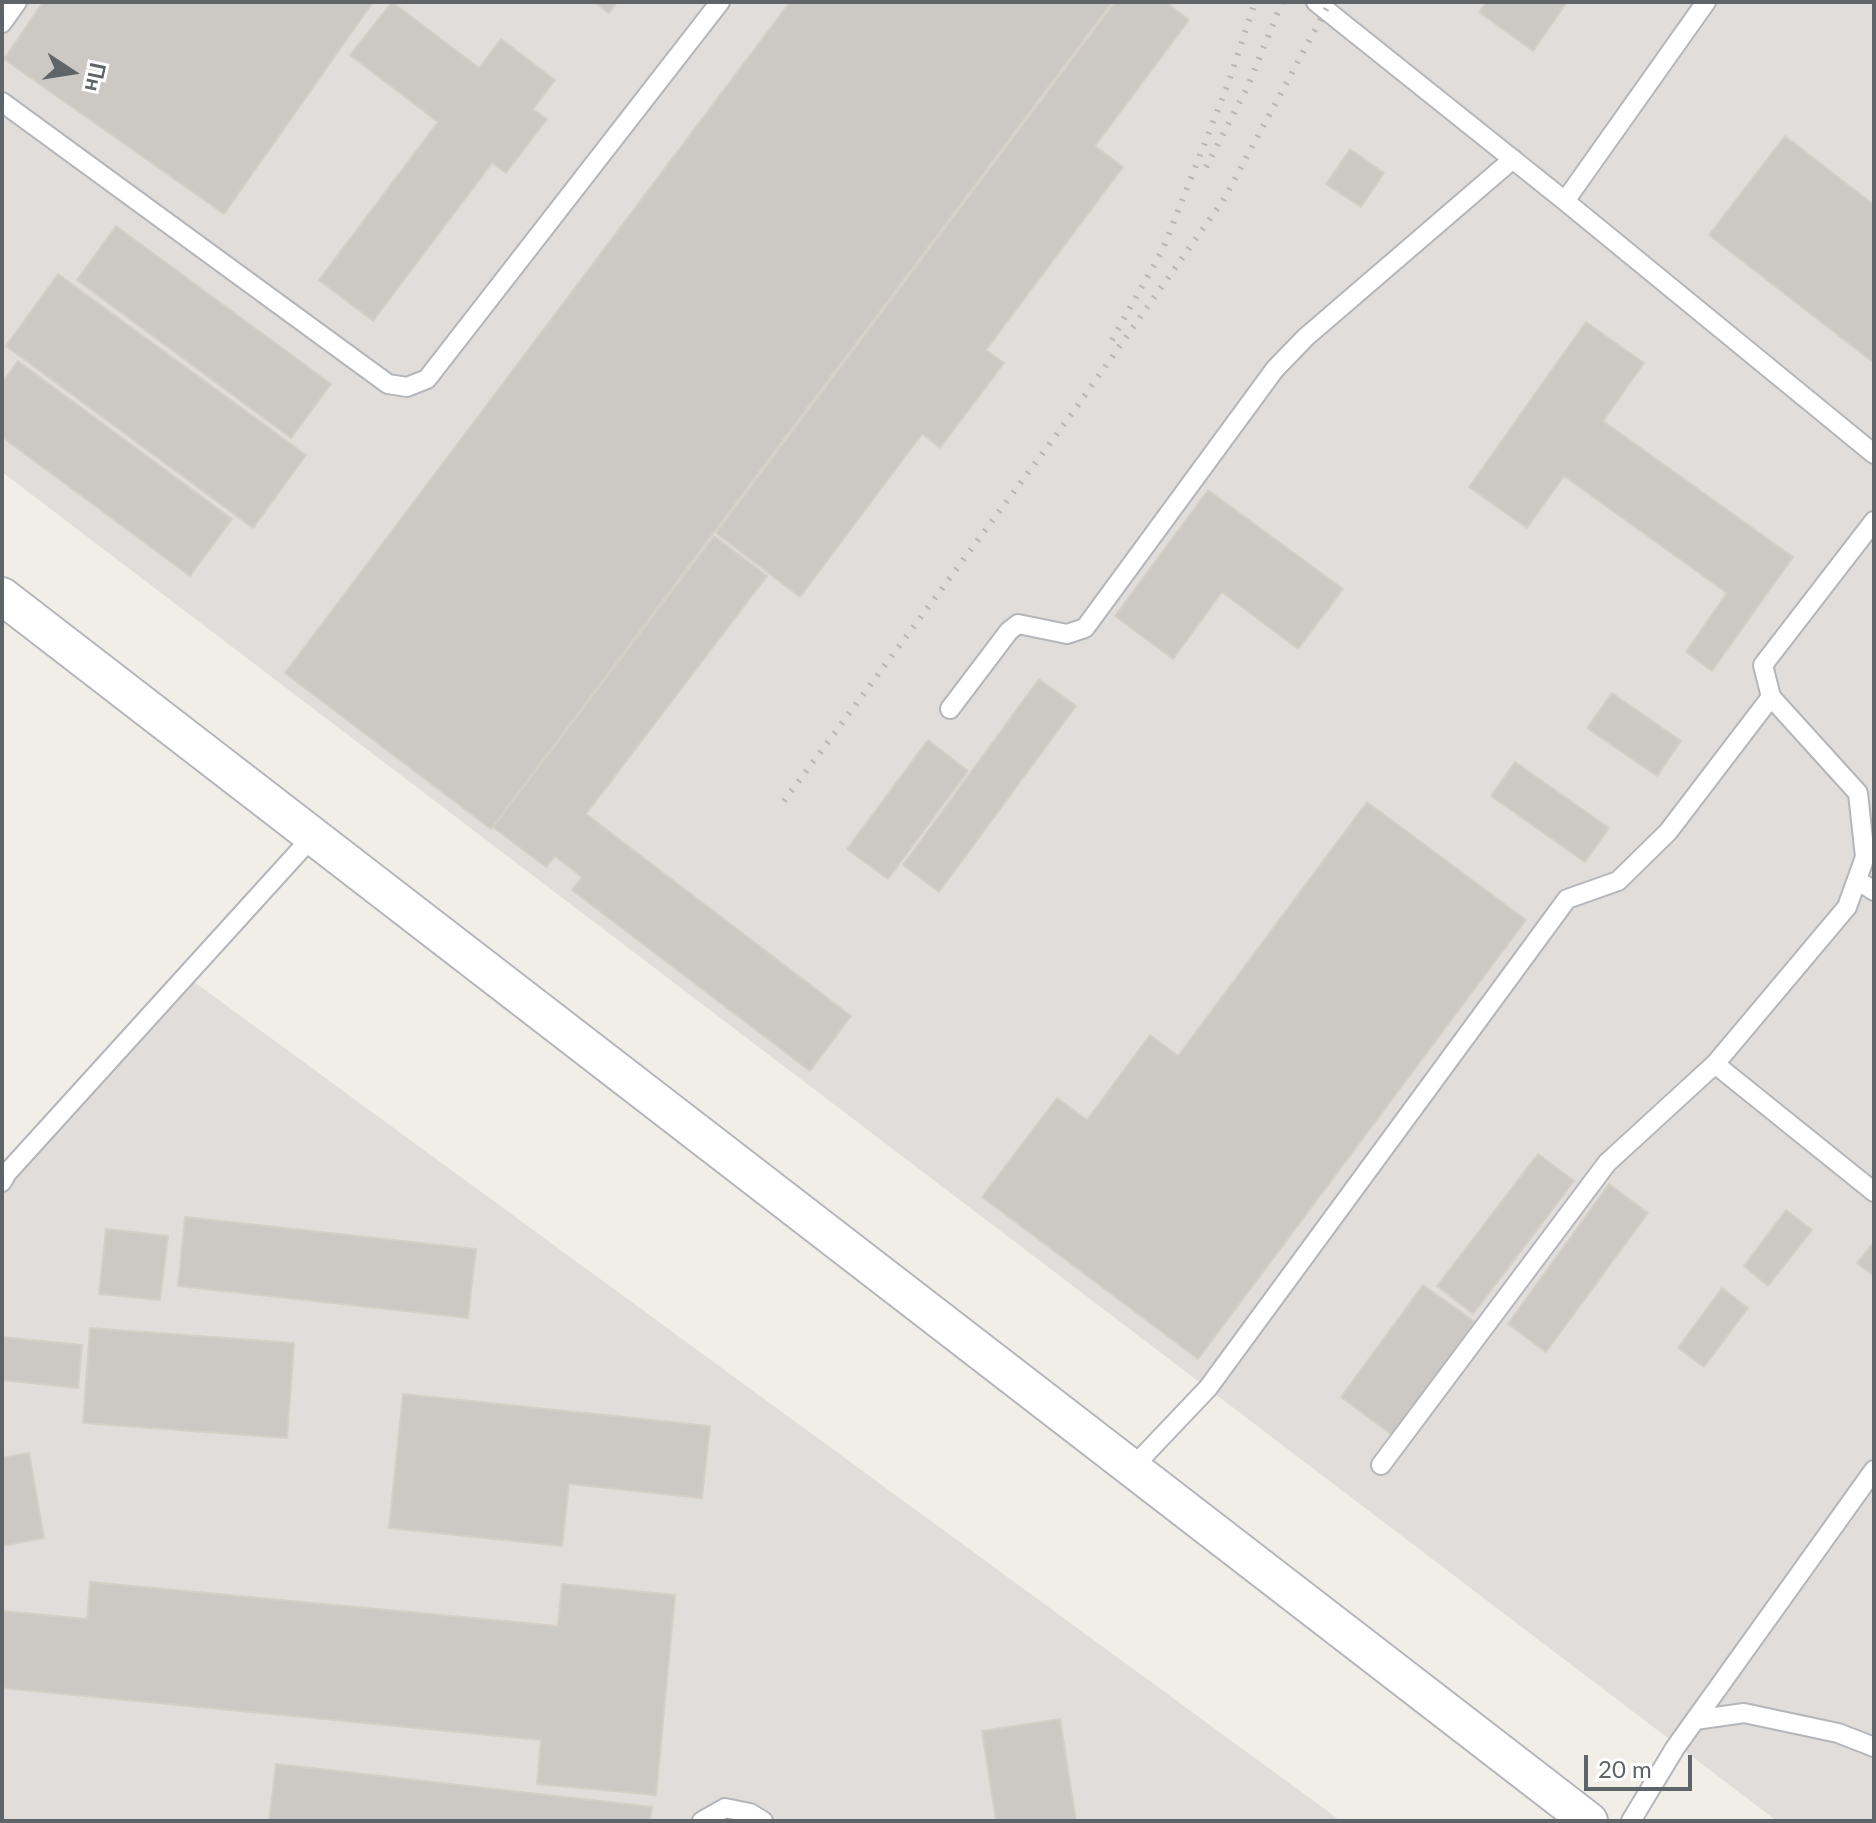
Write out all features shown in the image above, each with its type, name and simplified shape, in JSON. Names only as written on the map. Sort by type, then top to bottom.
[{"type":"street","points":[[2,596],[1589,1821]]},
{"type":"lane","points":[[2,23],[17,2]]},
{"type":"lane","points":[[2,102],[388,384],[407,387],[427,379],[720,2]]},
{"type":"lane","points":[[1316,2],[1874,454]]},
{"type":"lane","points":[[1565,201],[1706,2]]},
{"type":"lane","points":[[950,709],[1009,631],[1018,624],[1067,634],[1085,628],[1275,369],[1306,337],[1513,159]]},
{"type":"lane","points":[[1381,1465],[1607,1163],[1715,1064],[1847,907],[1865,857],[1858,793],[1771,697],[1763,665],[1874,521]]},
{"type":"lane","points":[[1133,1467],[1208,1388],[1567,899],[1618,881],[1628,872],[1668,832],[1771,697]]},
{"type":"lane","points":[[2,1182],[313,836]]},
{"type":"lane","points":[[1857,880],[1874,891]]},
{"type":"lane","points":[[1715,1064],[1874,1192]]},
{"type":"lane","points":[[1631,1821],[1695,1720],[1874,1470]]},
{"type":"lane","points":[[1695,1720],[1744,1713],[1838,1733],[1874,1747]]},
{"type":"lane","points":[[702,1821],[725,1808],[750,1813],[763,1821]]},
{"type":"shaded area","points":[[2,2],[1874,2],[1874,1821],[1777,1821],[2,472]]},
{"type":"shaded area","points":[[186,976],[1341,1821],[2,1821],[2,1182]]},
{"type":"building","points":[[43,2],[373,2],[224,214],[4,59]]},
{"type":"building","points":[[392,2],[479,68],[501,39],[555,80],[533,109],[547,119],[506,173],[492,163],[373,321],[319,280],[438,122],[350,55]]},
{"type":"building","points":[[594,2],[617,2],[609,13]]},
{"type":"building","points":[[790,2],[1112,2],[491,829],[285,673]]},
{"type":"building","points":[[1115,2],[1166,2],[1189,20],[1095,146],[1123,167],[986,350],[1004,363],[940,448],[922,434],[800,597],[716,533]]},
{"type":"building","points":[[1487,2],[1567,2],[1533,51],[1479,12]]},
{"type":"building","points":[[1785,136],[1874,205],[1874,363],[1709,235]]},
{"type":"building","points":[[1350,149],[1384,173],[1361,207],[1326,184]]},
{"type":"building","points":[[116,226],[331,384],[291,438],[77,280]]},
{"type":"building","points":[[58,274],[306,455],[253,528],[6,346]]},
{"type":"building","points":[[1586,322],[1644,363],[1603,421],[1793,557],[1712,671],[1686,652],[1727,593],[1564,476],[1527,528],[1469,487]]},
{"type":"building","points":[[18,361],[232,519],[190,576],[2,437],[2,383]]},
{"type":"building","points":[[1208,490],[1343,589],[1298,649],[1222,592],[1173,659],[1115,616]]},
{"type":"building","points":[[714,536],[767,576],[586,814],[851,1016],[810,1071],[572,890],[582,877],[555,856],[546,867],[493,827]]},
{"type":"building","points":[[1039,679],[1076,706],[939,892],[903,865]]},
{"type":"building","points":[[1612,693],[1681,741],[1657,776],[1587,728]]},
{"type":"building","points":[[928,740],[968,771],[888,879],[847,849]]},
{"type":"building","points":[[1515,762],[1609,828],[1585,862],[1491,796]]},
{"type":"building","points":[[1367,802],[1526,920],[1198,1359],[982,1197],[1057,1098],[1087,1120],[1150,1035],[1178,1056]]},
{"type":"building","points":[[1538,1154],[1574,1181],[1473,1314],[1437,1286]]},
{"type":"building","points":[[1609,1184],[1648,1213],[1546,1352],[1508,1324]]},
{"type":"building","points":[[1786,1210],[1812,1230],[1768,1286],[1744,1266]]},
{"type":"building","points":[[185,1217],[476,1249],[468,1318],[178,1286]]},
{"type":"building","points":[[106,1229],[168,1236],[160,1300],[99,1294]]},
{"type":"building","points":[[1874,1242],[1874,1276],[1857,1263]]},
{"type":"building","points":[[1423,1285],[1475,1322],[1392,1435],[1341,1397]]},
{"type":"building","points":[[1722,1288],[1748,1308],[1704,1367],[1678,1348]]},
{"type":"building","points":[[90,1328],[294,1343],[287,1438],[83,1423]]},
{"type":"building","points":[[2,1337],[82,1345],[78,1388],[2,1380]]},
{"type":"building","points":[[403,1394],[710,1426],[702,1498],[569,1484],[562,1546],[389,1528]]},
{"type":"building","points":[[29,1453],[44,1538],[2,1546],[2,1458]]},
{"type":"building","points":[[90,1582],[558,1626],[562,1584],[675,1595],[656,1795],[537,1784],[541,1740],[2,1688],[2,1611],[87,1619]]},
{"type":"building","points":[[1060,1719],[1076,1821],[996,1821],[982,1731]]},
{"type":"building","points":[[276,1764],[652,1807],[650,1821],[269,1821]]},
{"type":"railway","points":[[1112,340],[1163,249],[1228,84],[1255,2]]},
{"type":"railway","points":[[1206,167],[1248,86],[1282,2]]},
{"type":"railway","points":[[784,801],[1068,419],[1224,199],[1330,2]]}]
